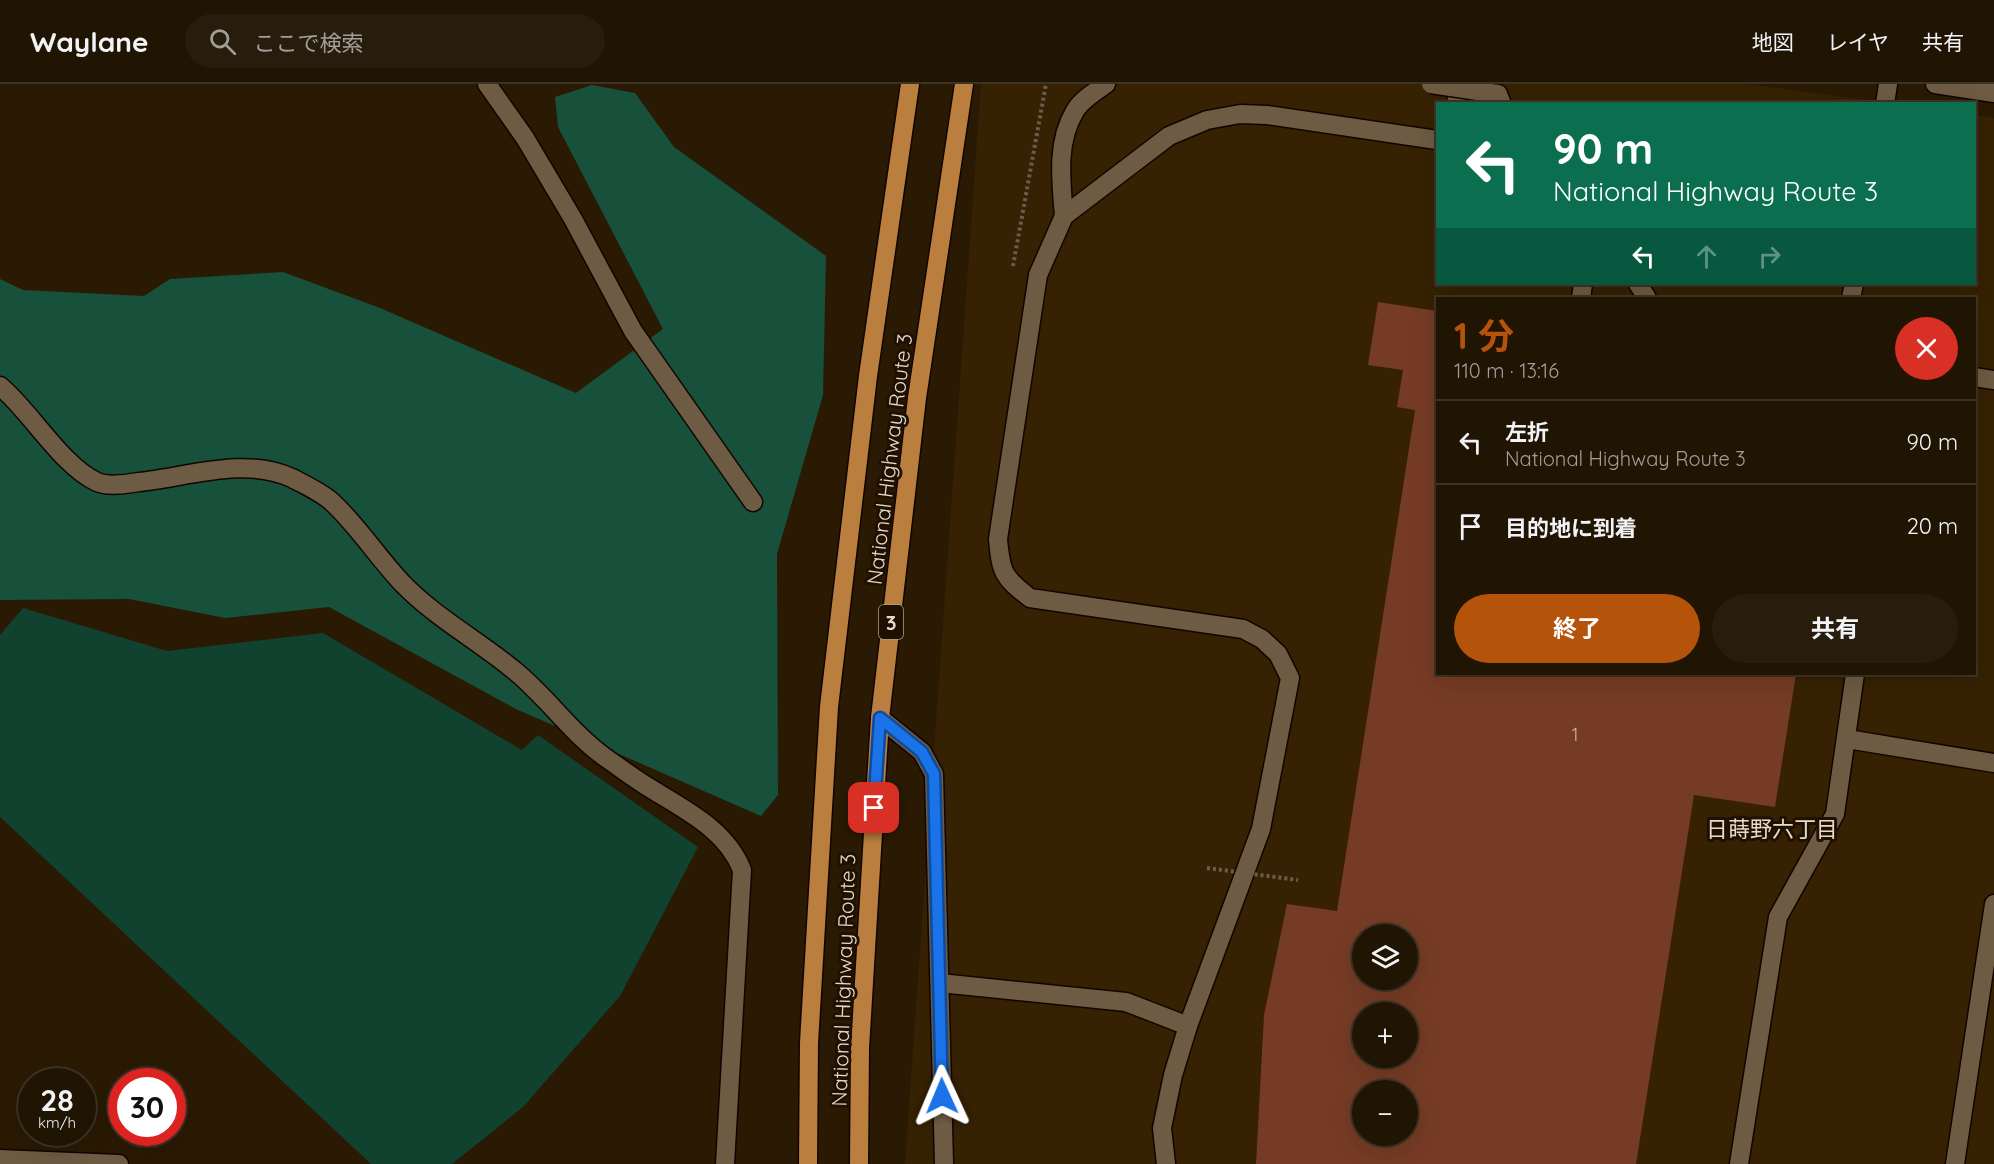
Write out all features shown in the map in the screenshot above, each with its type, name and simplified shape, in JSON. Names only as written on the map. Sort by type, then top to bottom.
[{"type":"highway","name":"National Highway Route 3","points":[[808,1164],[809,1043],[829,707],[868,376],[910,84]]},
{"type":"highway","name":"National Highway Route 3","points":[[860,1164],[860,1048],[880,718],[917,398],[964,84]]},
{"type":"street","points":[[487,84],[543,168],[633,331],[753,502]]},
{"type":"street","points":[[1106,84],[1075,110],[1063,142],[1061,177],[1064,216],[1038,275],[998,539],[1000,566],[1010,582],[1030,598],[1243,629],[1262,639],[1278,654],[1290,678],[1261,829],[1188,1026],[1173,1075],[1162,1128],[1166,1164]]},
{"type":"street","points":[[1431,84],[1498,94],[1501,102]]},
{"type":"street","points":[[1456,102],[1459,84]]},
{"type":"street","points":[[1885,102],[1888,84]]},
{"type":"street","points":[[1935,84],[1994,93]]},
{"type":"street","points":[[1064,216],[1169,136],[1207,120],[1240,114],[1266,115],[1436,140]]},
{"type":"street","points":[[1976,377],[1994,380]]},
{"type":"street","points":[[0,386],[12,396],[70,463],[99,483],[125,484],[232,468],[264,470],[289,477],[312,488],[331,501],[413,593],[516,671],[599,753],[694,815],[719,835],[737,858],[742,870],[725,1132],[725,1164]]},
{"type":"street","points":[[1739,1164],[1778,917],[1835,814],[1855,675]]},
{"type":"street","points":[[880,718],[922,752],[934,774],[944,1164]]},
{"type":"street","points":[[1847,739],[1994,763]]},
{"type":"street","points":[[1955,1164],[1994,904]]},
{"type":"street","points":[[940,983],[1126,1002],[1188,1026]]},
{"type":"street","points":[[0,1159],[119,1164]]},
{"type":"path","points":[[1038,275],[1012,272],[1046,84]]},
{"type":"path","points":[[1207,868],[1298,880]]},
{"type":"shaded area","points":[[981,84],[1748,84],[1882,102],[1436,102],[1436,285],[1976,285],[1976,115],[1994,118],[1994,1164],[905,1164]]},
{"type":"green space","points":[[592,85],[635,93],[674,147],[826,256],[823,395],[777,554],[778,795],[761,816],[516,709],[329,607],[225,618],[129,599],[0,600],[0,279],[23,290],[144,296],[170,279],[283,272],[380,308],[576,393],[663,329],[558,127],[555,97]]},
{"type":"green space","points":[[23,608],[167,651],[323,633],[522,750],[538,735],[698,847],[620,996],[523,1107],[452,1164],[371,1164],[0,817],[0,635]]},
{"type":"building","points":[[1378,302],[1436,311],[1436,675],[1796,675],[1775,807],[1694,795],[1636,1164],[1256,1164],[1264,1015],[1287,904],[1337,911],[1415,410],[1397,407],[1403,370],[1368,365]]},
{"type":"district","name":"日蒔野六丁目","points":[[1772,829]]},
{"type":"route","points":[[874,808],[880,718],[922,752],[934,774],[942,1096]]}]
